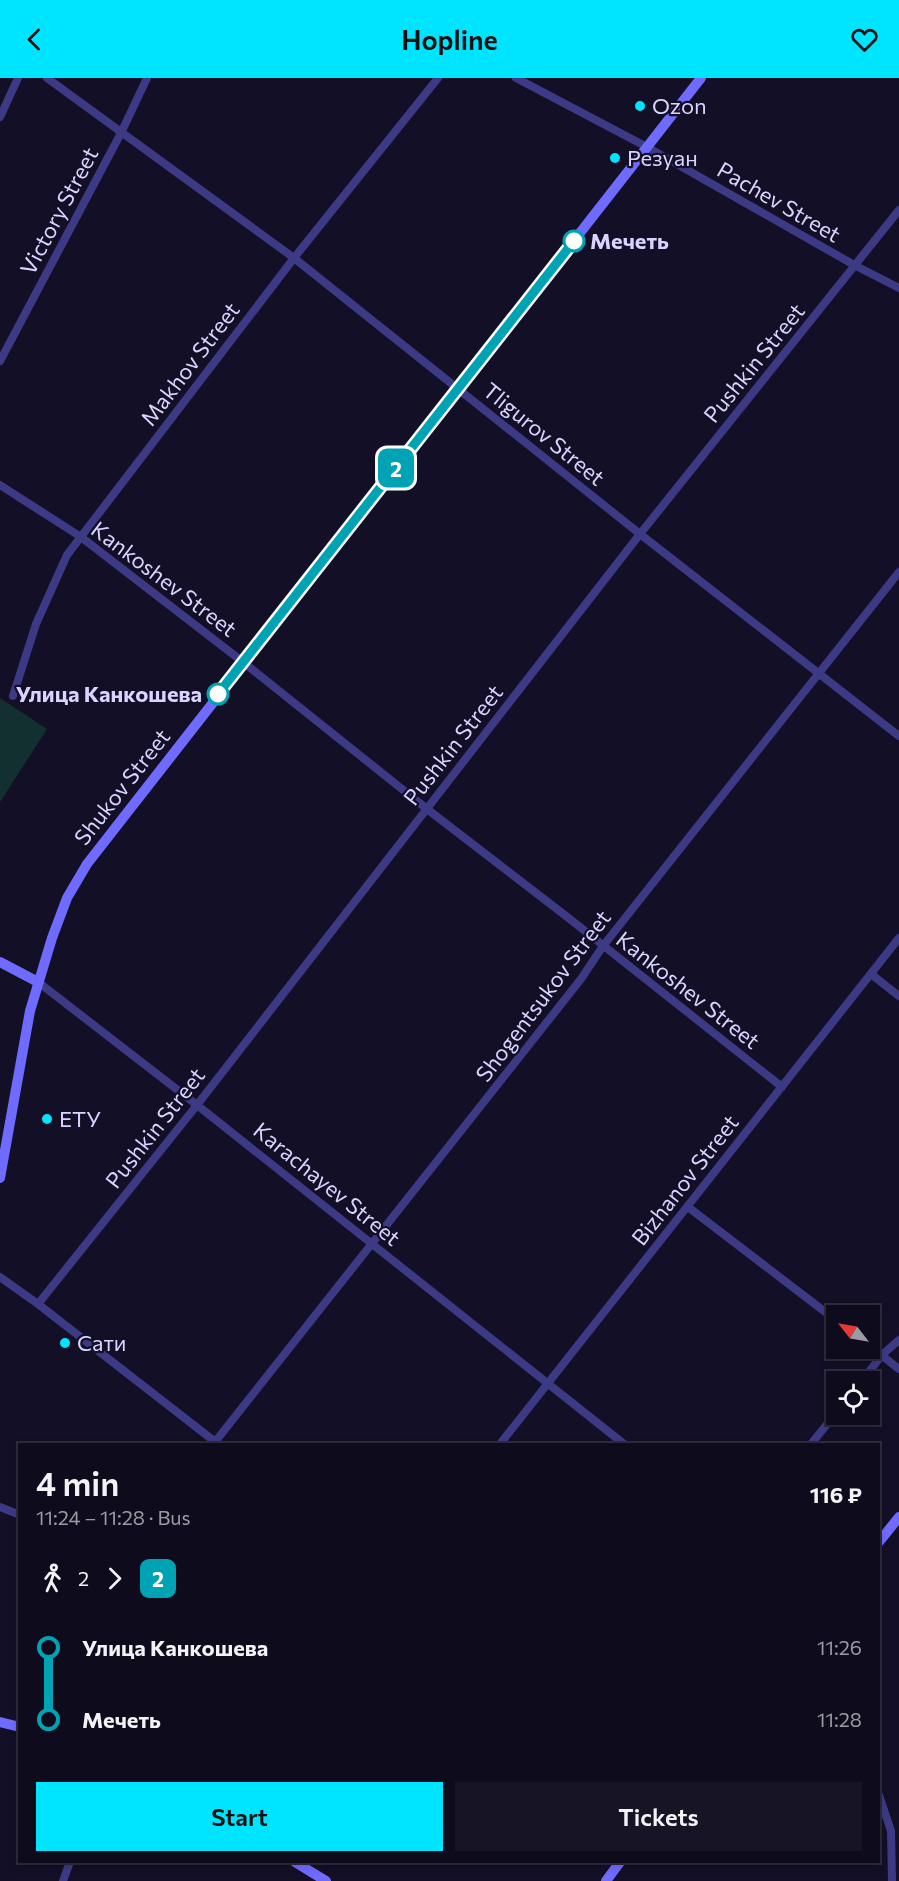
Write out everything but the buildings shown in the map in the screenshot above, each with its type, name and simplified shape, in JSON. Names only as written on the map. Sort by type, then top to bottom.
[{"type":"main road","name":"Shukov Street","points":[[0,1178],[30,1011],[67,898],[87,864],[701,78]]},
{"type":"main road","name":"Karachayev Street","points":[[0,962],[39,982]]},
{"type":"main road","points":[[880,1541],[899,1517]]},
{"type":"main road","points":[[1,1722],[18,1726]]},
{"type":"main road","points":[[297,1863],[326,1881]]},
{"type":"main road","points":[[606,1881],[619,1863]]},
{"type":"street","points":[[0,117],[18,78]]},
{"type":"street","name":"Tligurov Street","points":[[46,78],[294,258],[640,534],[899,736]]},
{"type":"street","name":"Victory Street","points":[[0,361],[121,133],[147,78]]},
{"type":"street","name":"Makhov Street","points":[[13,696],[36,624],[67,555],[294,258],[438,78]]},
{"type":"street","name":"Pachev Street","points":[[516,78],[647,147],[899,288]]},
{"type":"street","name":"Pushkin Street","points":[[38,1304],[197,1105],[640,534],[899,210]]},
{"type":"street","name":"Kankoshev Street","points":[[0,485],[81,537],[782,1087]]},
{"type":"street","name":"Shogentsukov Street","points":[[218,1443],[581,979],[603,945],[899,573]]},
{"type":"street","name":"Bizhanov Street","points":[[501,1443],[899,938]]},
{"type":"street","points":[[871,974],[899,996]]},
{"type":"street","name":"Karachayev Street","points":[[39,982],[623,1443]]},
{"type":"street","points":[[688,1207],[826,1313]]},
{"type":"street","points":[[0,1277],[216,1443]]},
{"type":"street","points":[[870,1371],[882,1355],[899,1340]]},
{"type":"street","points":[[882,1355],[899,1370]]},
{"type":"street","points":[[812,1443],[826,1425]]},
{"type":"street","points":[[0,1508],[18,1514]]},
{"type":"street","points":[[880,1798],[891,1831],[892,1881]]},
{"type":"street","points":[[63,1881],[70,1863]]},
{"type":"green space","points":[[0,698],[47,729],[0,802]]},
{"type":"bus line","name":"2","points":[[218,694],[574,241]]},
{"type":"place","name":"Ozon","points":[[640,106]]},
{"type":"place","name":"Резуан","points":[[615,158]]},
{"type":"place","name":"Мечеть","points":[[574,241]]},
{"type":"place","name":"Улица Канкошева","points":[[218,694]]},
{"type":"place","name":"ЕТУ","points":[[47,1119]]},
{"type":"place","name":"Сати","points":[[65,1343]]}]
